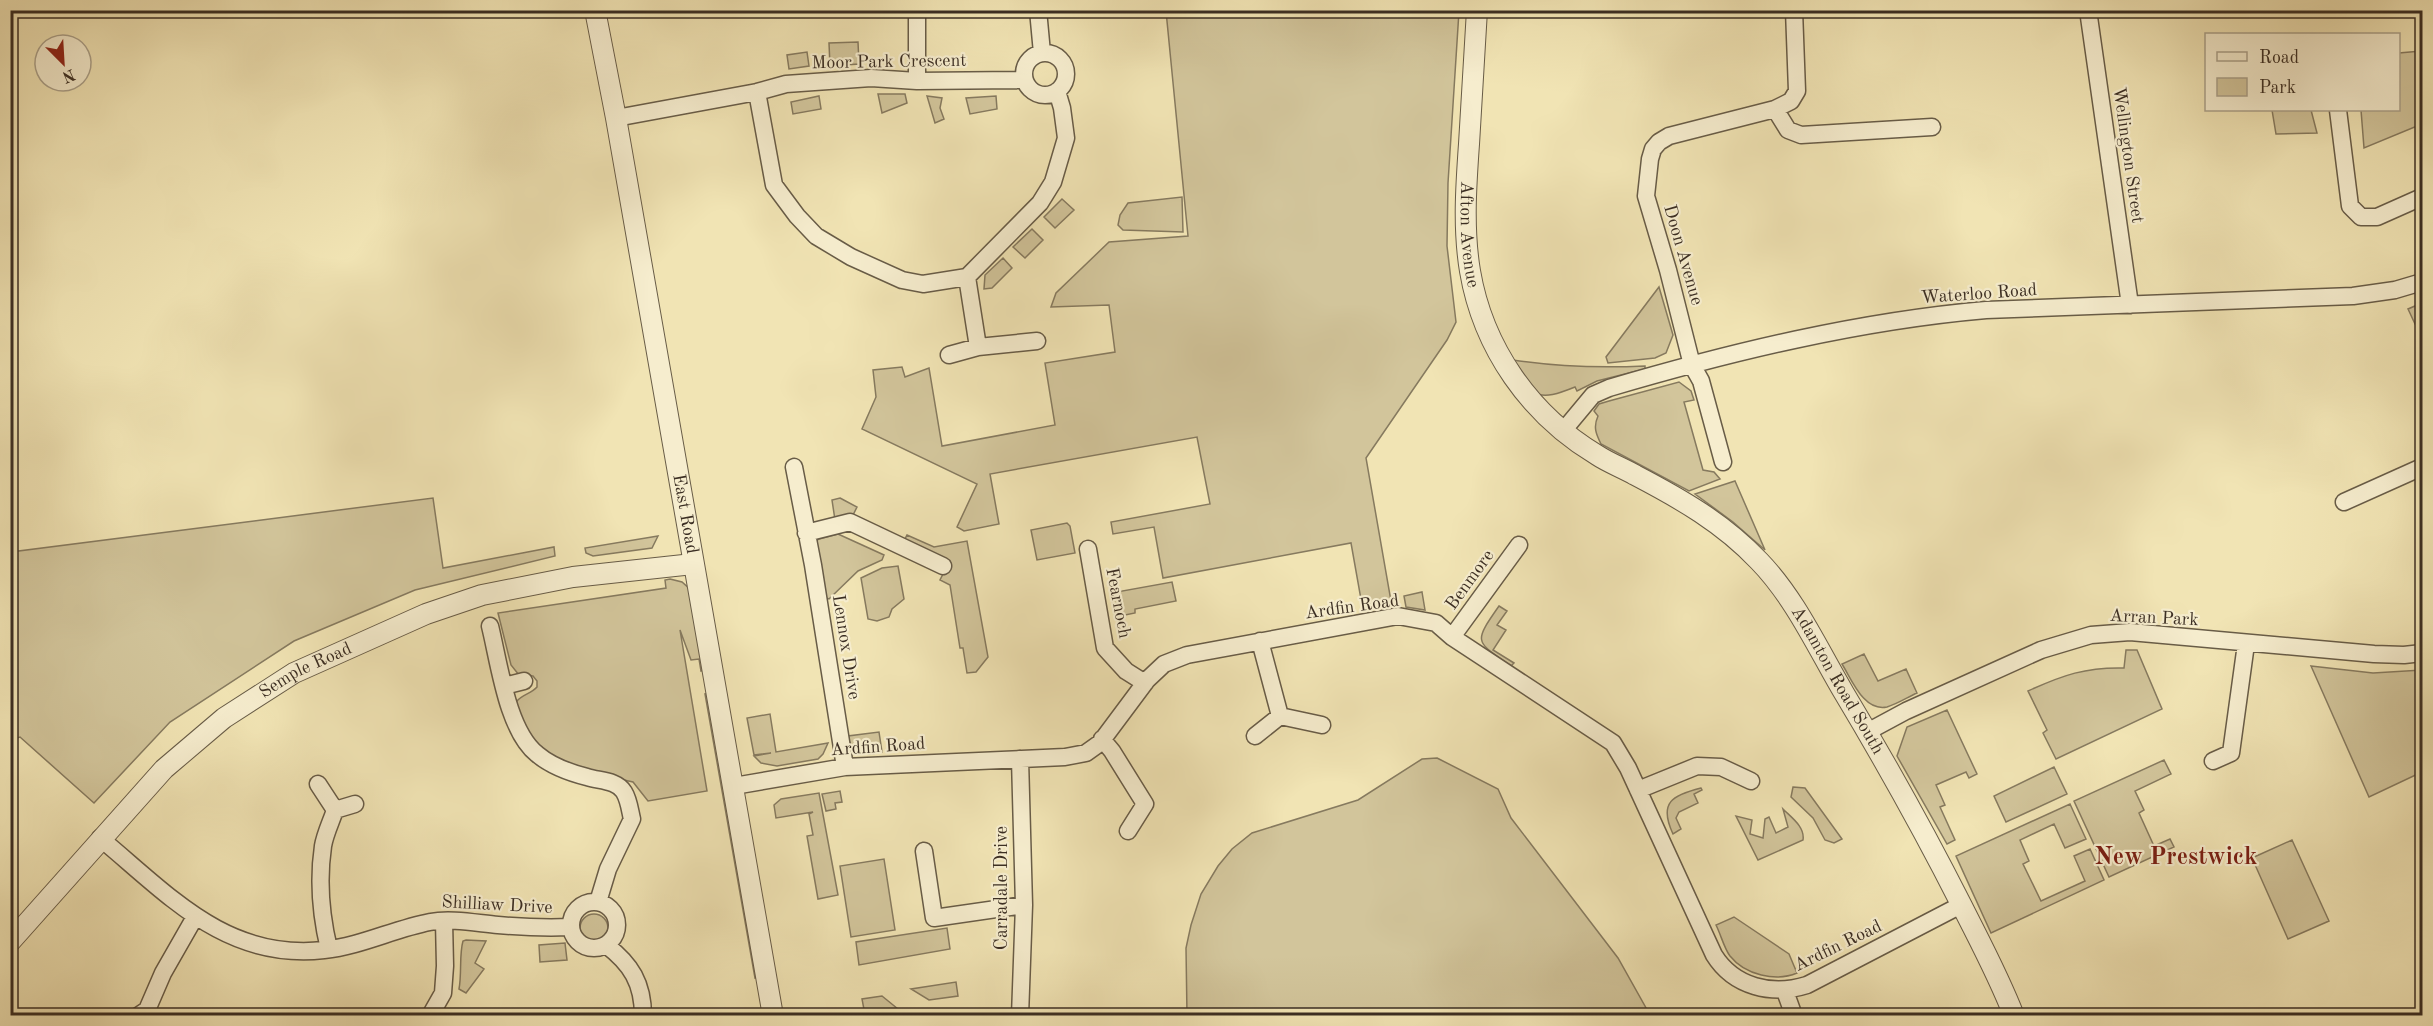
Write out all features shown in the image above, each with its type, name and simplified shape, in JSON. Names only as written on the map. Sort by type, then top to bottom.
[{"type":"street","name":"East Road","points":[[595,10],[616,118],[773,1016]]},
{"type":"street","points":[[916,81],[917,10]]},
{"type":"street","points":[[1038,10],[1042,53]]},
{"type":"street","name":"Afton Avenue","points":[[1477,10],[1465,204],[1470,271],[1478,303],[1508,372],[1544,415],[1563,431]]},
{"type":"street","name":"Doon Avenue","points":[[1723,462],[1701,381],[1692,365],[1646,196],[1650,159],[1653,148],[1669,136],[1775,109],[1791,101],[1797,91],[1794,10]]},
{"type":"street","name":"Wellington Street","points":[[2088,10],[2130,305]]},
{"type":"street","points":[[1036,54],[1054,54],[1062,61],[1065,68],[1066,78],[1057,91],[1046,95],[1035,93],[1024,80],[1028,60],[1036,54]]},
{"type":"street","name":"Moor Park Crescent","points":[[616,118],[757,92],[786,84],[815,81],[871,78],[916,81],[1024,80]]},
{"type":"street","points":[[757,92],[774,185],[796,216],[816,236],[851,257],[902,280],[923,284],[967,277],[1040,202],[1053,182],[1066,138],[1057,91]]},
{"type":"street","points":[[1775,109],[1788,130],[1801,135],[1932,127]]},
{"type":"street","points":[[2338,111],[2350,206],[2361,217],[2377,217],[2422,197]]},
{"type":"street","points":[[967,277],[978,347]]},
{"type":"street","name":"Waterloo Road","points":[[1563,431],[1593,395],[1609,388],[1777,344],[1934,314],[2354,296],[2395,290],[2422,282]]},
{"type":"street","points":[[949,355],[978,347],[1037,341]]},
{"type":"street","name":"Adamton Road South","points":[[1563,431],[1597,455],[1705,514],[1731,533],[1777,580],[1935,852],[2003,986],[2014,1016]]},
{"type":"street","name":"Lennox Drive","points":[[794,467],[845,767]]},
{"type":"street","points":[[2344,502],[2422,467]]},
{"type":"street","points":[[806,533],[850,522],[943,566]]},
{"type":"street","name":"Benmore","points":[[1452,637],[1520,545]]},
{"type":"street","name":"Fearnoch","points":[[1088,549],[1105,648],[1126,671],[1145,683]]},
{"type":"street","name":"Semple Road","points":[[10,942],[100,838],[164,769],[224,718],[294,673],[426,614],[482,595],[573,577],[693,564]]},
{"type":"street","name":"Ardfin Road","points":[[734,786],[845,767],[1065,757],[1086,753],[1102,740],[1145,683],[1164,664],[1187,655],[1398,616],[1436,623],[1452,637],[1613,743],[1638,790],[1722,968],[1747,984],[1785,991],[1808,985],[1961,905]]},
{"type":"street","points":[[490,626],[504,686],[523,739],[537,755],[586,777],[616,784],[624,793],[632,819],[608,869],[598,902],[610,908],[617,921],[615,934],[606,945],[623,958],[636,978],[643,997],[643,1016]]},
{"type":"street","name":"Arran Park","points":[[1867,732],[1917,706],[2041,650],[2091,635],[2130,632],[2374,654],[2422,653]]},
{"type":"street","points":[[1260,641],[1280,716]]},
{"type":"street","points":[[2213,761],[2231,753],[2246,644]]},
{"type":"street","points":[[504,686],[524,681]]},
{"type":"street","points":[[1280,716],[1322,726]]},
{"type":"street","points":[[1254,736],[1280,716]]},
{"type":"street","points":[[1102,740],[1112,751],[1145,804],[1128,831]]},
{"type":"street","name":"Carradale Drive","points":[[1020,759],[1024,905],[1020,1016]]},
{"type":"street","points":[[1638,790],[1697,766],[1721,767],[1751,781]]},
{"type":"street","points":[[318,784],[335,810]]},
{"type":"street","points":[[335,810],[355,804]]},
{"type":"street","points":[[329,949],[322,913],[321,878],[323,845],[335,810]]},
{"type":"street","name":"Shilliaw Drive","points":[[100,838],[195,917],[221,933],[255,945],[294,950],[329,949],[351,945],[431,921],[525,927],[570,927]]},
{"type":"street","points":[[924,851],[934,918],[1024,905]]},
{"type":"street","name":"Shilliaw Drive","points":[[598,902],[578,907],[570,927],[572,934],[583,946],[591,948],[606,945]]},
{"type":"street","points":[[147,1014],[163,973],[195,917]]},
{"type":"street","points":[[430,1016],[442,993],[445,966],[444,921]]},
{"type":"street","points":[[1785,991],[1794,1016]]},
{"type":"green space","points":[[1166,11],[1459,11],[1448,183],[1447,246],[1456,322],[1447,340],[1366,458],[1391,601],[1362,605],[1351,543],[1163,578],[1154,527],[1113,534],[1111,522],[1210,504],[1197,437],[990,474],[999,524],[964,531],[957,527],[977,484],[862,429],[876,397],[873,370],[902,367],[905,377],[929,368],[942,446],[1055,425],[1045,363],[1115,352],[1109,305],[1051,307],[1056,293],[1109,242],[1188,236]]},
{"type":"green space","points":[[858,42],[859,64],[830,66],[829,43]]},
{"type":"green space","points":[[2421,51],[2422,124],[2364,148],[2361,111],[2400,111],[2400,53]]},
{"type":"green space","points":[[807,52],[809,66],[789,69],[787,55]]},
{"type":"green space","points":[[878,94],[905,94],[907,103],[882,113]]},
{"type":"green space","points":[[819,96],[821,109],[793,114],[791,102]]},
{"type":"green space","points":[[927,96],[942,98],[940,108],[944,119],[935,123]]},
{"type":"green space","points":[[996,96],[997,109],[970,114],[966,98]]},
{"type":"green space","points":[[2272,111],[2311,111],[2317,133],[2276,134]]},
{"type":"green space","points":[[1182,197],[1183,232],[1123,230],[1118,225],[1120,215],[1128,203]]},
{"type":"green space","points":[[1062,199],[1074,210],[1055,228],[1044,217]]},
{"type":"green space","points":[[1032,229],[1043,240],[1025,258],[1013,247]]},
{"type":"green space","points":[[1003,258],[1012,268],[992,288],[984,289],[985,275]]},
{"type":"green space","points":[[1659,287],[1673,335],[1666,353],[1655,358],[1608,363],[1606,357]]},
{"type":"green space","points":[[2422,303],[2422,339],[2408,309]]},
{"type":"green space","points":[[1513,360],[1579,366],[1645,366],[1645,369],[1597,381],[1577,391],[1575,387],[1551,395],[1542,395],[1531,388]]},
{"type":"green space","points":[[1679,382],[1691,391],[1694,400],[1684,402],[1703,470],[1714,472],[1720,479],[1689,491],[1601,444],[1595,427],[1598,416],[1594,411],[1599,404]]},
{"type":"green space","points":[[1735,481],[1765,550],[1733,522],[1695,494]]},
{"type":"green space","points":[[433,498],[443,568],[554,547],[555,556],[415,590],[294,641],[170,722],[94,803],[20,737],[11,740],[11,552]]},
{"type":"green space","points":[[840,498],[857,507],[852,517],[835,520],[832,500]]},
{"type":"green space","points":[[1067,523],[1070,526],[1075,553],[1037,560],[1031,530]]},
{"type":"green space","points":[[838,534],[884,555],[882,560],[858,571],[829,599],[826,598],[812,544],[819,539]]},
{"type":"green space","points":[[907,535],[934,547],[967,541],[988,657],[976,672],[967,673],[963,648],[960,648],[950,585],[940,580],[948,564],[903,543]]},
{"type":"green space","points":[[658,536],[652,548],[593,556],[586,553],[585,548]]},
{"type":"green space","points":[[898,566],[904,599],[892,609],[889,617],[877,621],[868,619],[861,578],[882,568]]},
{"type":"green space","points":[[665,580],[682,582],[692,591],[708,669],[701,671],[699,659],[691,660],[680,630],[707,791],[648,801],[633,782],[557,760],[544,751],[518,721],[516,702],[537,687],[537,681],[533,676],[519,675],[511,665],[498,613],[666,588]]},
{"type":"green space","points":[[1172,582],[1176,601],[1135,609],[1135,613],[1115,617],[1111,593]]},
{"type":"green space","points":[[1422,592],[1425,610],[1406,607],[1404,596]]},
{"type":"green space","points":[[1499,606],[1507,611],[1497,625],[1506,630],[1493,650],[1514,663],[1511,666],[1490,651],[1482,640],[1485,627]]},
{"type":"green space","points":[[2126,650],[2137,650],[2162,709],[2056,759],[2043,733],[2047,730],[2028,691],[2075,673],[2124,668]]},
{"type":"green space","points":[[1864,654],[1878,681],[1906,669],[1917,693],[1887,707],[1872,705],[1865,700],[1842,664]]},
{"type":"green space","points":[[2311,666],[2373,673],[2422,670],[2422,772],[2369,797]]},
{"type":"green space","points":[[713,693],[763,976],[755,978],[705,694]]},
{"type":"green space","points":[[1947,710],[1977,774],[1969,778],[1966,772],[1936,785],[1945,805],[1940,807],[1955,840],[1947,844],[1897,756],[1907,727]]},
{"type":"green space","points":[[770,714],[776,752],[828,743],[823,754],[818,759],[777,766],[761,763],[754,756],[771,753],[754,755],[747,718]]},
{"type":"green space","points":[[879,732],[882,752],[860,754],[852,749],[848,736]]},
{"type":"green space","points":[[1437,758],[1498,789],[1511,818],[1618,958],[1650,1015],[1187,1015],[1186,948],[1191,925],[1201,894],[1218,866],[1232,849],[1252,833],[1358,800],[1422,759]]},
{"type":"green space","points":[[2164,760],[2171,774],[2135,791],[2144,810],[2139,813],[2154,846],[2170,839],[2174,847],[2109,877],[2074,801]]},
{"type":"green space","points":[[2054,767],[2067,794],[2006,822],[1994,796]]},
{"type":"green space","points":[[1793,787],[1805,788],[1842,839],[1834,843],[1825,840],[1813,818],[1791,797]]},
{"type":"green space","points":[[1701,788],[1702,790],[1694,794],[1698,803],[1679,812],[1676,818],[1681,829],[1673,834],[1667,814],[1671,802],[1676,797]]},
{"type":"green space","points":[[840,791],[842,802],[835,803],[836,809],[826,811],[822,794]]},
{"type":"green space","points":[[819,793],[838,895],[818,899],[807,836],[813,835],[809,814],[813,812],[776,818],[774,805],[781,799]]},
{"type":"green space","points":[[2070,804],[2086,839],[2065,848],[2054,824],[2020,840],[2029,861],[2023,864],[2041,901],[2085,881],[2074,856],[2090,849],[2104,880],[1991,933],[1956,856]]},
{"type":"green space","points":[[1783,809],[1800,827],[1803,840],[1758,860],[1736,816],[1752,820],[1750,834],[1763,838],[1765,819],[1769,817],[1776,833],[1788,827]]},
{"type":"green space","points":[[2292,840],[2329,921],[2288,939],[2252,858]]},
{"type":"green space","points":[[884,859],[895,930],[851,937],[840,866]]},
{"type":"green space","points":[[594,914],[604,918],[608,928],[604,938],[594,942],[584,938],[580,928],[584,918]]},
{"type":"green space","points":[[1734,917],[1789,954],[1797,973],[1771,977],[1752,972],[1736,963],[1728,953],[1716,925]]},
{"type":"green space","points":[[947,928],[950,949],[859,965],[856,942]]},
{"type":"green space","points":[[463,941],[486,941],[475,963],[484,969],[466,993],[459,989],[462,946]]},
{"type":"green space","points":[[565,943],[567,960],[540,962],[539,945]]},
{"type":"green space","points":[[956,982],[958,996],[929,1000],[911,989]]},
{"type":"green space","points":[[882,996],[898,1009],[865,1015],[862,999]]},
{"type":"district","name":"New Prestwick","points":[[2176,858]]}]
